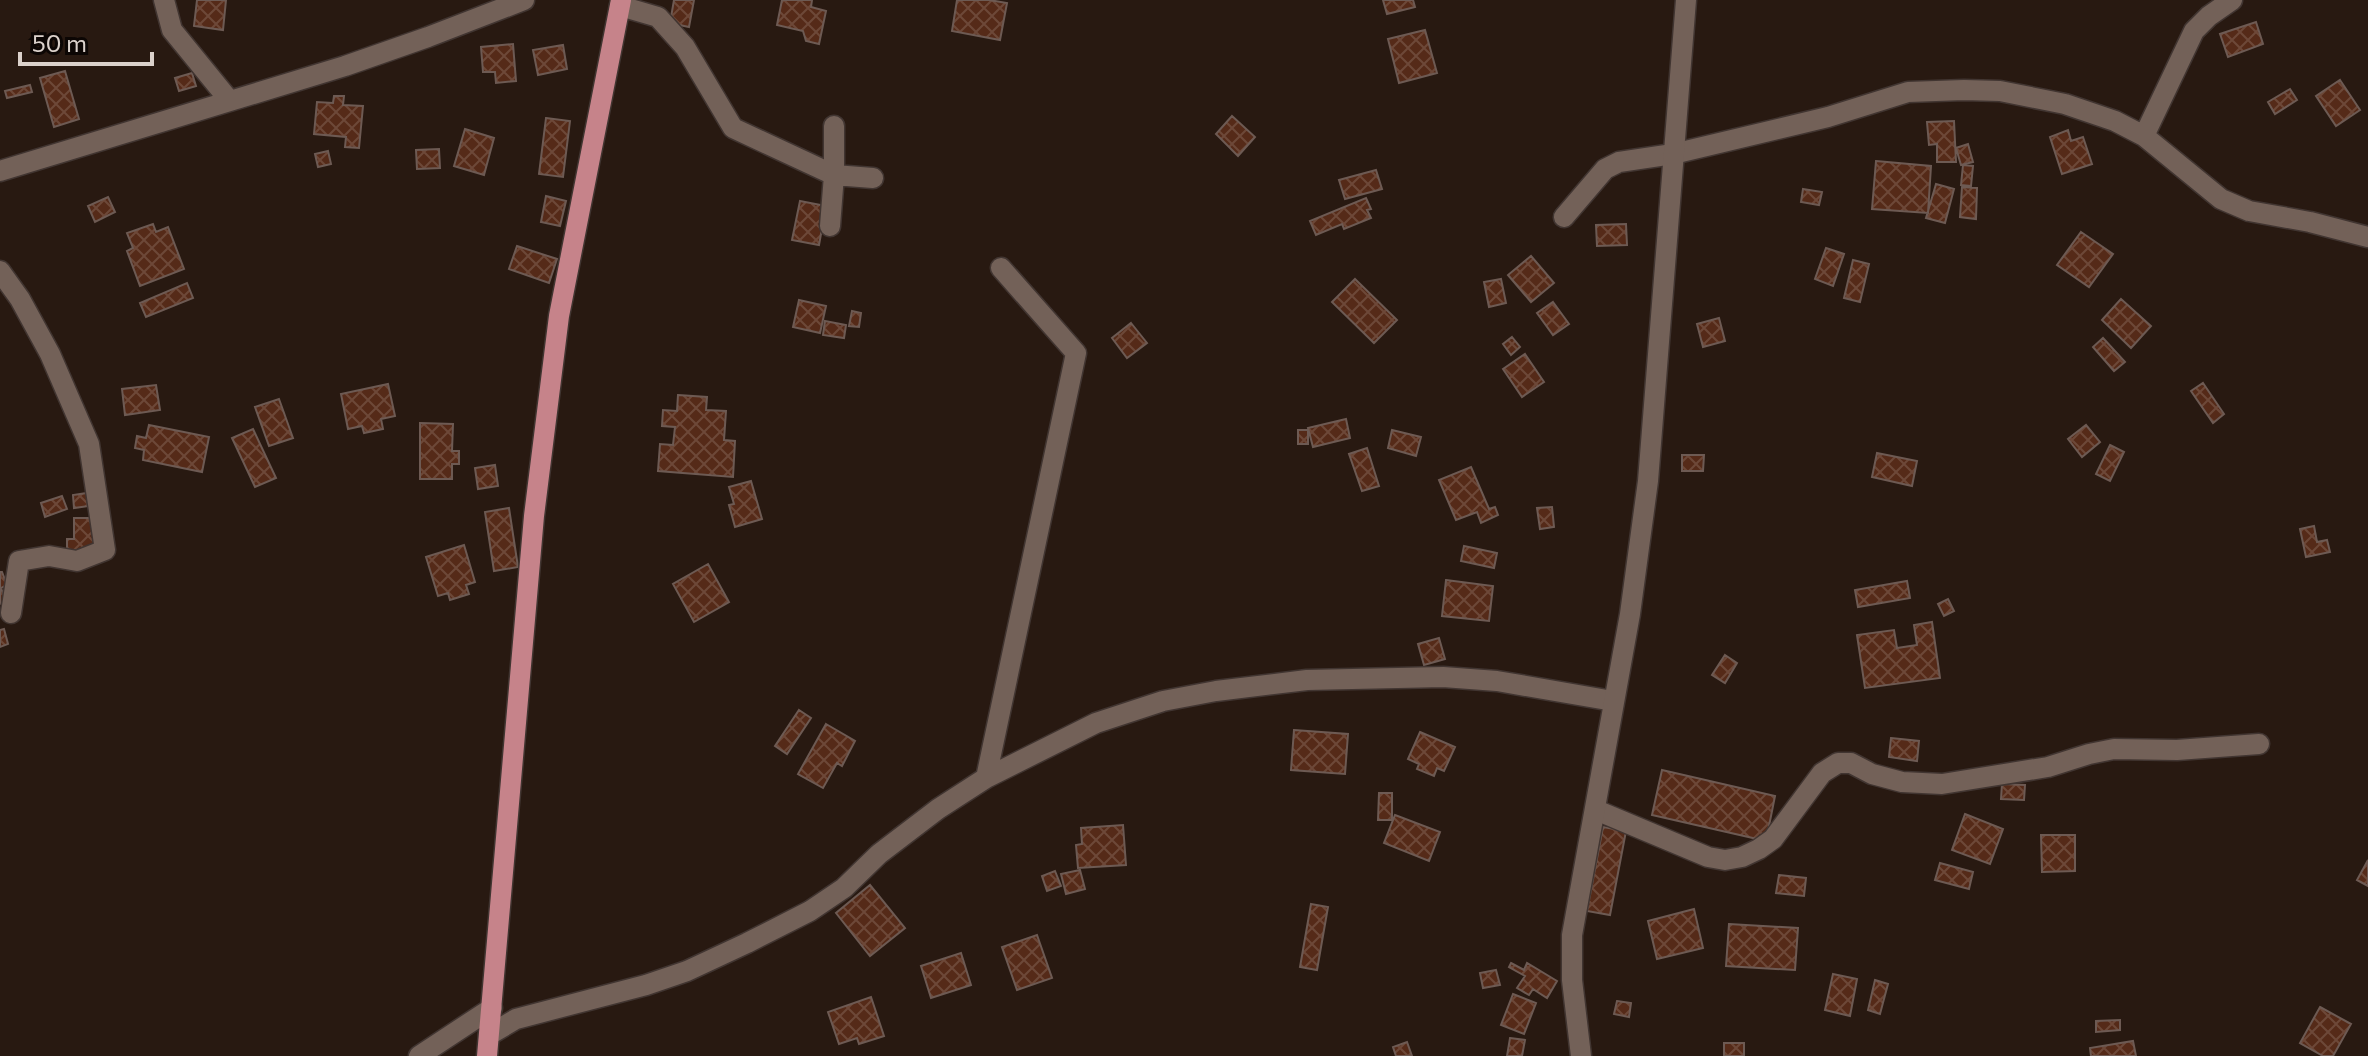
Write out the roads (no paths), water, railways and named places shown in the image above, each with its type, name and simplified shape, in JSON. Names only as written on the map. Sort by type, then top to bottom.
[{"type":"main road","points":[[487,1056],[534,516],[559,316],[621,3]]},
{"type":"street","points":[[164,0],[172,30],[229,100]]},
{"type":"street","points":[[1581,1056],[1572,980],[1572,935],[1630,614],[1648,481],[1686,0]]},
{"type":"street","points":[[2144,136],[2194,31],[2232,0]]},
{"type":"street","points":[[0,171],[373,56],[517,1]]},
{"type":"street","points":[[621,3],[658,17],[685,47],[733,128],[834,175],[873,178]]},
{"type":"street","points":[[1564,217],[1605,169],[1619,162],[1673,154],[1828,117],[1908,92],[2000,91],[2065,104],[2115,121],[2144,136],[2221,199],[2249,211],[2368,237]]},
{"type":"street","points":[[830,226],[834,126]]},
{"type":"street","points":[[986,778],[1076,353],[1001,268]]},
{"type":"street","points":[[0,271],[20,299],[50,354],[89,444],[105,550],[77,561],[49,556],[19,561],[11,613]]},
{"type":"street","points":[[489,1035],[516,1019],[687,971],[810,911],[844,888],[879,854],[938,809],[986,778],[1096,723],[1163,701],[1307,680],[1443,677],[1497,681],[1613,701]]},
{"type":"street","points":[[1596,810],[1708,857],[1725,860],[1742,857],[1773,839],[1822,773],[1838,763],[1851,763],[1872,774],[1902,782],[1942,784],[2048,767],[2114,749],[2177,750],[2259,744]]},
{"type":"street","points":[[419,1056],[492,1008]]}]
